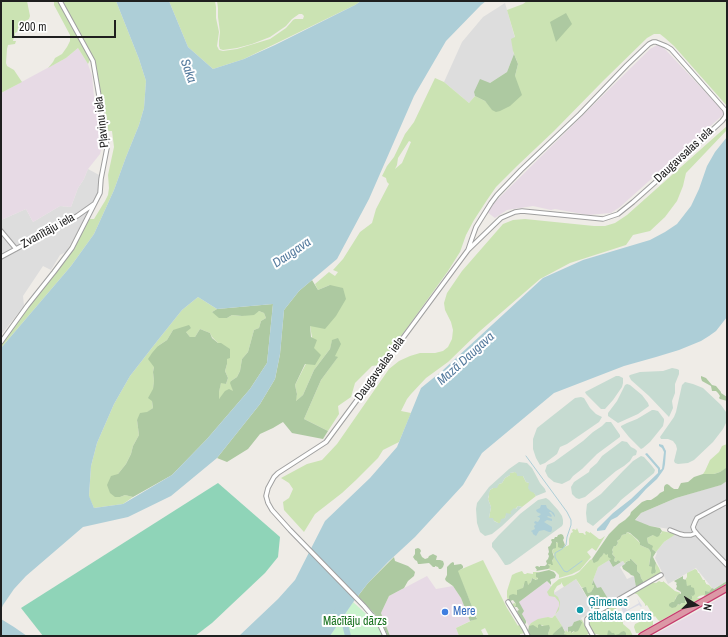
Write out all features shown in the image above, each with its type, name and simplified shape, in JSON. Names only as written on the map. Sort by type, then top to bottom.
[{"type":"highway","points":[[642,636],[727,588]]},
{"type":"street","name":"Pļaviņu iela","points":[[1,342],[3,337],[72,248],[100,193],[107,148],[94,61],[60,1]]},
{"type":"street","name":"Daugavsalas iela","points":[[385,636],[380,625],[364,606],[272,510],[266,499],[270,482],[278,473],[326,442],[468,250],[501,218],[514,212],[522,211],[602,219],[618,214],[663,176],[722,121],[726,114],[725,110],[671,50],[660,43],[653,42],[627,65],[580,114],[497,195],[476,227],[468,250]]},
{"type":"street","name":"Zvanītāju iela","points":[[1,257],[77,216],[94,203]]},
{"type":"street","points":[[1,231],[16,249]]},
{"type":"street","points":[[727,502],[697,518],[694,527],[696,533],[727,565]]},
{"type":"street","points":[[670,530],[684,535],[696,533]]},
{"type":"street","points":[[593,636],[587,625],[587,619],[590,616],[661,575]]},
{"type":"street","points":[[508,602],[528,636]]},
{"type":"shaded area","points":[[505,3],[515,38],[514,54],[507,72],[474,92],[475,96],[469,103],[444,82],[462,42],[483,17]]},
{"type":"shaded area","points":[[657,45],[663,47],[725,113],[620,207],[611,213],[588,215],[533,206],[507,210],[495,218],[487,212],[497,200],[650,49]]},
{"type":"shaded area","points":[[78,48],[88,64],[92,76],[94,97],[103,143],[100,154],[88,169],[78,188],[71,207],[60,206],[33,222],[26,209],[1,220],[1,93],[66,58]]},
{"type":"shaded area","points":[[88,169],[101,176],[100,194],[94,198],[92,207],[66,252],[60,255],[51,270],[43,266],[23,296],[24,306],[1,335],[1,220],[26,209],[33,222],[60,206],[71,207],[78,188]]},
{"type":"shaded area","points":[[727,481],[727,581],[713,589],[696,568],[668,584],[655,558],[656,552],[664,542],[677,533],[670,529],[650,526],[635,521],[641,513],[676,498],[720,485]]},
{"type":"shaded area","points":[[609,560],[613,567],[623,561],[625,564],[620,567],[627,579],[634,576],[636,587],[610,602],[601,587],[597,589],[593,580],[598,567]]},
{"type":"shaded area","points":[[427,576],[436,589],[453,586],[461,598],[470,621],[456,628],[459,636],[390,636],[381,613],[389,596]]},
{"type":"shaded area","points":[[576,579],[595,611],[581,618],[582,620],[574,622],[572,626],[568,627],[568,631],[565,631],[555,615],[559,610],[554,593]]},
{"type":"shaded area","points":[[547,581],[555,592],[554,594],[559,599],[559,610],[552,618],[548,617],[531,623],[529,626],[522,614],[519,602]]},
{"type":"shaded area","points":[[727,594],[727,636],[652,636],[696,612]]},
{"type":"shaded area","points":[[637,598],[642,606],[641,607],[639,605],[627,611],[628,614],[624,615],[621,607],[624,605],[627,610],[639,603]]},
{"type":"green space","points":[[1,1],[27,1],[30,16],[29,19],[19,25],[13,41],[16,41],[15,44],[8,45],[7,49],[7,66],[14,70],[22,82],[1,93]]},
{"type":"green space","points":[[54,1],[58,1],[85,49],[90,60],[88,64],[78,48],[66,58],[48,68],[55,58],[62,54],[70,41],[70,35],[54,5]]},
{"type":"green space","points":[[61,1],[116,1],[146,81],[144,108],[114,190],[94,234],[71,266],[1,348],[1,341],[56,273],[89,219],[94,219],[108,195],[108,175],[114,147],[112,131],[107,131],[96,67],[84,39]]},
{"type":"green space","points":[[169,1],[215,1],[219,32],[217,46],[219,50],[223,51],[237,49],[270,39],[286,28],[293,20],[303,19],[304,16],[299,14],[286,26],[270,37],[252,44],[223,50],[220,49],[219,46],[220,32],[217,1],[361,1],[244,59],[213,69],[188,47]]},
{"type":"green space","points":[[527,1],[727,1],[727,106],[674,46],[665,38],[660,34],[654,34],[647,38],[496,187],[474,220],[466,235],[460,252],[448,271],[379,365],[372,366],[355,383],[351,397],[338,406],[339,414],[328,431],[304,419],[321,380],[337,358],[335,356],[332,341],[330,349],[314,370],[303,395],[295,402],[297,394],[295,385],[314,348],[310,326],[330,285],[318,290],[315,284],[329,272],[335,276],[338,272],[333,270],[343,259],[360,232],[372,223],[376,209],[389,184],[386,178],[382,176],[394,157],[405,134],[414,122],[435,78],[444,82],[469,103],[475,96],[485,101],[492,109],[515,76],[518,64],[513,51],[511,39],[515,37],[507,10]],"holes":[[[409,141],[411,142],[402,163],[395,169],[398,158]]]},
{"type":"green space","points":[[566,13],[572,24],[556,42],[550,22]]},
{"type":"green space","points":[[514,54],[518,64],[515,76],[522,95],[510,106],[496,112],[492,110],[485,101],[475,96],[474,92],[480,79],[490,83],[507,72]]},
{"type":"green space","points":[[727,126],[727,130],[686,173],[677,201],[665,217],[650,231],[633,235],[626,245],[570,263],[540,279],[480,331],[448,362],[426,378],[407,399],[401,411],[411,413],[399,442],[383,450],[378,458],[356,480],[315,514],[304,532],[284,510],[283,502],[289,498],[293,489],[289,483],[281,478],[307,464],[322,460],[337,444],[389,369],[399,361],[420,353],[435,353],[443,351],[448,347],[452,339],[453,330],[445,310],[444,303],[447,293],[462,271],[503,224],[513,220],[525,219],[594,226],[605,226],[615,223],[627,215]]},
{"type":"green space","points":[[312,280],[318,290],[330,285],[343,288],[346,299],[336,316],[325,329],[310,326],[311,337],[317,340],[314,348],[321,355],[315,365],[305,364],[295,385],[297,394],[296,401],[303,395],[314,370],[330,349],[332,340],[338,338],[341,344],[335,356],[338,357],[321,380],[304,419],[328,431],[323,439],[292,433],[283,422],[260,434],[248,449],[227,462],[217,458],[260,404],[275,379],[280,354],[284,310],[299,291]]},
{"type":"green space","points":[[198,297],[217,309],[212,312],[227,318],[232,315],[242,316],[259,311],[264,313],[266,318],[261,321],[259,328],[254,330],[248,352],[242,359],[240,371],[237,377],[231,381],[233,391],[219,399],[221,382],[226,384],[228,378],[225,371],[227,364],[218,343],[210,333],[200,329],[195,337],[190,337],[186,332],[173,330],[167,340],[158,346],[153,372],[153,408],[137,420],[139,435],[126,464],[118,474],[120,497],[125,495],[133,497],[123,504],[94,508],[89,497],[91,466],[97,443],[114,404],[130,376],[158,340],[182,310]]},
{"type":"green space","points":[[273,304],[267,363],[250,389],[207,439],[172,475],[133,497],[125,495],[115,497],[110,493],[107,485],[111,476],[118,474],[126,464],[139,435],[137,420],[140,413],[147,412],[153,408],[152,401],[148,398],[153,389],[154,367],[148,359],[158,346],[167,340],[173,330],[189,325],[191,328],[186,332],[190,337],[195,337],[200,329],[210,333],[212,338],[218,343],[221,343],[230,349],[230,358],[227,359],[225,371],[228,378],[226,384],[221,383],[219,399],[225,391],[229,389],[233,391],[230,383],[237,377],[240,371],[242,359],[248,352],[254,330],[259,328],[261,321],[266,318],[264,313],[259,311],[254,315],[232,315],[227,318],[219,318],[212,312],[217,309]]},
{"type":"green space","points":[[672,368],[679,370],[679,374],[675,384],[675,393],[672,401],[673,408],[669,417],[631,380],[629,376],[640,372],[663,371]]},
{"type":"green space","points":[[616,376],[623,378],[622,387],[605,409],[601,409],[585,392]]},
{"type":"green space","points":[[701,376],[706,378],[712,385],[716,386],[721,393],[727,397],[727,401],[720,399],[720,396],[716,391],[712,391],[711,386],[702,381]]},
{"type":"green space","points":[[685,382],[703,388],[721,405],[726,412],[727,421],[713,442],[694,460],[688,463],[678,464],[674,461],[677,449],[676,445],[673,441],[661,439],[660,437],[674,417],[682,385]]},
{"type":"green space","points":[[627,384],[642,395],[649,406],[638,414],[618,423],[608,416],[608,413]]},
{"type":"green space","points":[[575,398],[584,398],[596,414],[602,417],[599,422],[567,444],[560,447],[557,454],[540,465],[533,449],[533,439],[537,428]]},
{"type":"green space","points":[[652,410],[658,411],[664,419],[663,426],[650,442],[641,449],[621,426]]},
{"type":"green space","points":[[606,422],[611,422],[620,437],[597,454],[570,480],[562,484],[554,482],[548,477],[545,471],[547,465],[554,462],[583,441]]},
{"type":"green space","points":[[622,441],[627,442],[637,451],[636,455],[585,497],[579,499],[576,498],[572,494],[571,487],[574,482],[589,472],[602,456]]},
{"type":"green space","points":[[727,444],[727,468],[714,474],[703,474],[710,460],[719,452],[722,446]]},
{"type":"green space","points":[[641,456],[644,457],[652,466],[655,470],[654,473],[621,500],[593,526],[587,522],[587,504],[601,494],[633,461]]},
{"type":"green space","points":[[519,462],[527,463],[532,468],[546,492],[536,496],[528,488],[529,483],[526,482],[523,476],[517,476],[515,472],[510,473],[510,475],[499,484],[497,488],[490,490],[488,499],[491,507],[489,518],[493,518],[494,521],[500,523],[501,519],[505,518],[506,513],[511,514],[510,512],[514,508],[516,509],[518,506],[522,507],[492,534],[485,536],[480,532],[477,523],[477,503],[489,487]]},
{"type":"green space","points":[[726,468],[727,481],[721,485],[676,498],[641,513],[635,520],[660,528],[662,531],[657,537],[653,535],[647,538],[648,543],[653,546],[652,549],[656,552],[653,557],[656,563],[655,573],[651,573],[652,567],[649,566],[651,553],[649,549],[640,545],[638,540],[627,532],[617,541],[618,543],[612,550],[612,554],[615,557],[614,561],[616,562],[618,560],[621,562],[613,567],[609,560],[611,559],[608,557],[608,554],[606,555],[604,553],[598,561],[593,562],[592,559],[609,534],[642,502],[651,500],[664,491],[665,485],[667,484],[674,489],[678,489],[681,483],[688,482],[694,477],[703,474],[714,474]]},
{"type":"green space","points":[[515,472],[523,476],[526,482],[529,483],[536,496],[522,507],[518,506],[511,514],[506,516],[500,523],[498,523],[489,518],[491,507],[488,494],[490,490],[502,483],[505,478],[510,475],[510,473]]},
{"type":"green space","points":[[218,483],[280,537],[278,557],[265,573],[212,623],[195,636],[43,636],[21,608]]},
{"type":"green space","points":[[546,498],[562,516],[562,526],[510,564],[505,565],[492,547],[492,543],[520,514],[538,500]]},
{"type":"green space","points":[[577,528],[579,533],[583,533],[585,535],[586,531],[590,532],[599,539],[605,536],[596,551],[592,548],[587,552],[591,557],[580,570],[559,578],[559,575],[555,571],[548,569],[548,564],[551,564],[553,559],[554,555],[552,551],[556,546],[555,542],[558,543],[560,548],[569,545],[569,539],[571,533],[573,532],[572,530],[576,530]]},
{"type":"green space","points":[[662,531],[676,534],[664,542],[656,552],[648,543],[647,538],[653,535],[661,534]]},
{"type":"green space","points":[[627,532],[640,543],[640,545],[649,549],[651,553],[649,565],[652,567],[652,573],[653,574],[656,571],[656,563],[661,573],[643,586],[626,594],[643,583],[640,574],[637,571],[637,565],[631,559],[625,564],[623,561],[614,561],[615,557],[612,554],[612,550],[622,535],[626,534]]},
{"type":"green space","points":[[561,534],[563,535],[565,545],[563,548],[560,548],[556,542],[556,548],[552,551],[554,557],[552,561],[553,565],[548,564],[550,567],[548,569],[536,571],[537,570],[535,567],[545,566],[547,564],[546,561],[549,556],[548,547],[552,542],[551,540]]},
{"type":"green space","points":[[418,548],[421,551],[420,553],[422,557],[425,559],[433,554],[437,556],[436,560],[443,561],[443,567],[439,569],[435,566],[433,567],[429,563],[418,564],[413,557],[415,554],[415,549]]},
{"type":"green space","points":[[604,553],[608,554],[611,559],[598,567],[592,583],[594,587],[591,592],[588,593],[583,587],[582,588],[576,579],[564,587],[561,582],[561,584],[557,586],[554,594],[558,597],[560,602],[559,610],[555,615],[559,602],[555,597],[549,596],[547,592],[553,584],[559,579],[579,572],[590,560],[592,559],[593,562],[600,558]]},
{"type":"green space","points":[[394,557],[395,561],[408,566],[415,572],[414,576],[408,581],[404,588],[389,596],[381,613],[390,636],[388,636],[381,621],[358,596],[368,583]]},
{"type":"green space","points":[[630,559],[637,565],[637,571],[643,581],[639,587],[636,587],[634,576],[623,569],[622,566],[626,562],[630,561]]},
{"type":"green space","points":[[483,560],[507,608],[518,626],[520,623],[524,629],[525,633],[520,634],[520,636],[489,636],[485,628],[481,630],[484,636],[459,636],[456,628],[477,618],[457,571]]},
{"type":"green space","points":[[453,562],[454,565],[461,564],[463,566],[463,568],[458,571],[477,619],[470,621],[461,598],[453,586],[445,579],[447,575],[447,567]]},
{"type":"green space","points":[[695,569],[703,580],[705,580],[706,584],[712,588],[705,594],[706,596],[699,596],[697,598],[702,598],[660,621],[655,616],[654,617],[647,605],[645,606],[637,594],[635,594],[636,591],[651,582],[656,583],[663,581],[675,591],[681,593],[676,597],[676,607],[677,604],[679,605],[688,600],[690,604],[690,599],[692,599],[691,587],[687,586],[685,580],[687,573]]},
{"type":"green space","points":[[549,570],[554,572],[556,575],[555,578],[550,580],[551,585],[547,581],[519,602],[524,611],[522,614],[526,623],[524,625],[519,618],[517,611],[519,610],[515,607],[516,604],[513,600],[509,601],[509,596],[513,594],[517,595],[517,590],[523,588],[525,581],[527,581],[528,585],[532,578],[536,580],[538,579],[536,577],[536,573]]},
{"type":"green space","points":[[522,571],[524,574],[540,572],[537,573],[537,580],[532,578],[530,584],[524,584],[523,589],[517,590],[517,595],[509,597],[512,604],[516,604],[513,609],[508,601],[507,591],[512,575]]},
{"type":"green space","points":[[683,576],[683,579],[686,580],[687,586],[691,585],[691,587],[694,588],[695,594],[693,596],[691,595],[692,599],[672,608],[669,604],[674,602],[677,596],[681,594],[681,592],[676,589],[677,583],[674,581]]},
{"type":"green space","points":[[593,580],[597,588],[601,587],[610,602],[595,611],[582,588],[586,587],[588,593],[591,592],[594,587],[594,585],[592,585]]},
{"type":"green space","points":[[727,581],[727,583],[706,596],[705,591],[709,592],[712,588],[714,589]]},
{"type":"green space","name":"Mācītāju dārzs","points":[[353,602],[374,621],[382,636],[330,636]]},
{"type":"green space","points":[[615,603],[614,606],[620,613],[618,615],[620,619],[623,617],[623,624],[630,630],[633,636],[600,636],[596,634],[594,636],[589,624],[591,617]]},
{"type":"green space","points":[[555,615],[562,626],[552,636],[548,635],[550,628],[541,625],[538,628],[528,627],[531,623],[538,619],[548,617],[552,618]]},
{"type":"green space","points":[[648,618],[653,621],[653,625],[639,633],[636,633],[634,627],[635,624]]},
{"type":"green space","points":[[580,620],[582,620],[589,634],[586,636],[567,636],[564,634],[566,630],[568,632],[571,631],[572,633],[579,627],[582,623]]},
{"type":"green space","points":[[580,620],[582,623],[578,631],[571,633],[571,631],[568,632],[568,627],[572,626],[574,622]]},
{"type":"green space","points":[[540,624],[542,626],[549,625],[549,636],[529,636],[529,626],[533,625],[538,628],[538,625]]},
{"type":"green space","points":[[562,626],[565,632],[564,634],[567,636],[552,636],[557,630]]},
{"type":"green space","points":[[609,630],[615,635],[624,631],[626,636],[607,636]]},
{"type":"water","points":[[116,1],[169,1],[188,47],[213,69],[244,59],[275,45],[361,1],[486,1],[446,41],[414,96],[369,199],[337,259],[299,291],[284,310],[280,354],[275,379],[260,404],[217,458],[171,496],[128,517],[83,527],[26,576],[14,589],[1,610],[1,348],[71,266],[94,234],[114,190],[144,108],[146,81]],"holes":[[[198,297],[217,309],[273,304],[267,363],[250,389],[207,439],[172,475],[123,504],[94,508],[89,496],[91,466],[97,443],[114,404],[130,376],[182,310]]]},
{"type":"water","name":"Mazā Daugava","points":[[727,137],[727,317],[716,331],[701,341],[679,350],[624,366],[554,393],[482,453],[463,485],[415,537],[368,583],[330,636],[239,636],[278,599],[295,580],[325,521],[370,478],[397,447],[421,388],[442,371],[543,278],[583,260],[650,240],[677,224],[691,206],[707,166],[715,152]]},
{"type":"water","points":[[659,444],[663,445],[666,451],[665,464],[662,472],[638,498],[617,517],[611,520],[605,530],[597,531],[597,529],[613,513],[631,499],[658,473],[658,469],[645,454],[647,453],[660,468],[660,470],[662,469],[664,452]]},
{"type":"water","points":[[541,505],[546,505],[547,508],[554,513],[555,517],[551,512],[549,512],[552,516],[547,517],[552,519],[552,521],[547,520],[544,522],[552,527],[551,532],[544,530],[539,531],[536,536],[531,531],[535,529],[535,521],[538,522],[540,519],[537,516],[541,514],[536,510],[540,508]]},
{"type":"water","points":[[1,619],[14,627],[27,636],[1,636]]},
{"type":"waterway","points":[[526,456],[567,512],[571,520],[566,545],[555,553],[556,559],[564,571],[567,572],[582,561]]},
{"type":"waterway","points":[[338,610],[343,616],[348,636]]},
{"type":"place","name":"Ģimenes atbalsta centrs","points":[[580,610]]},
{"type":"place","name":"Mere","points":[[445,612]]},
{"type":"water label","name":"Saka","points":[[188,71]]},
{"type":"water label","name":"Daugava","points":[[292,253]]}]
